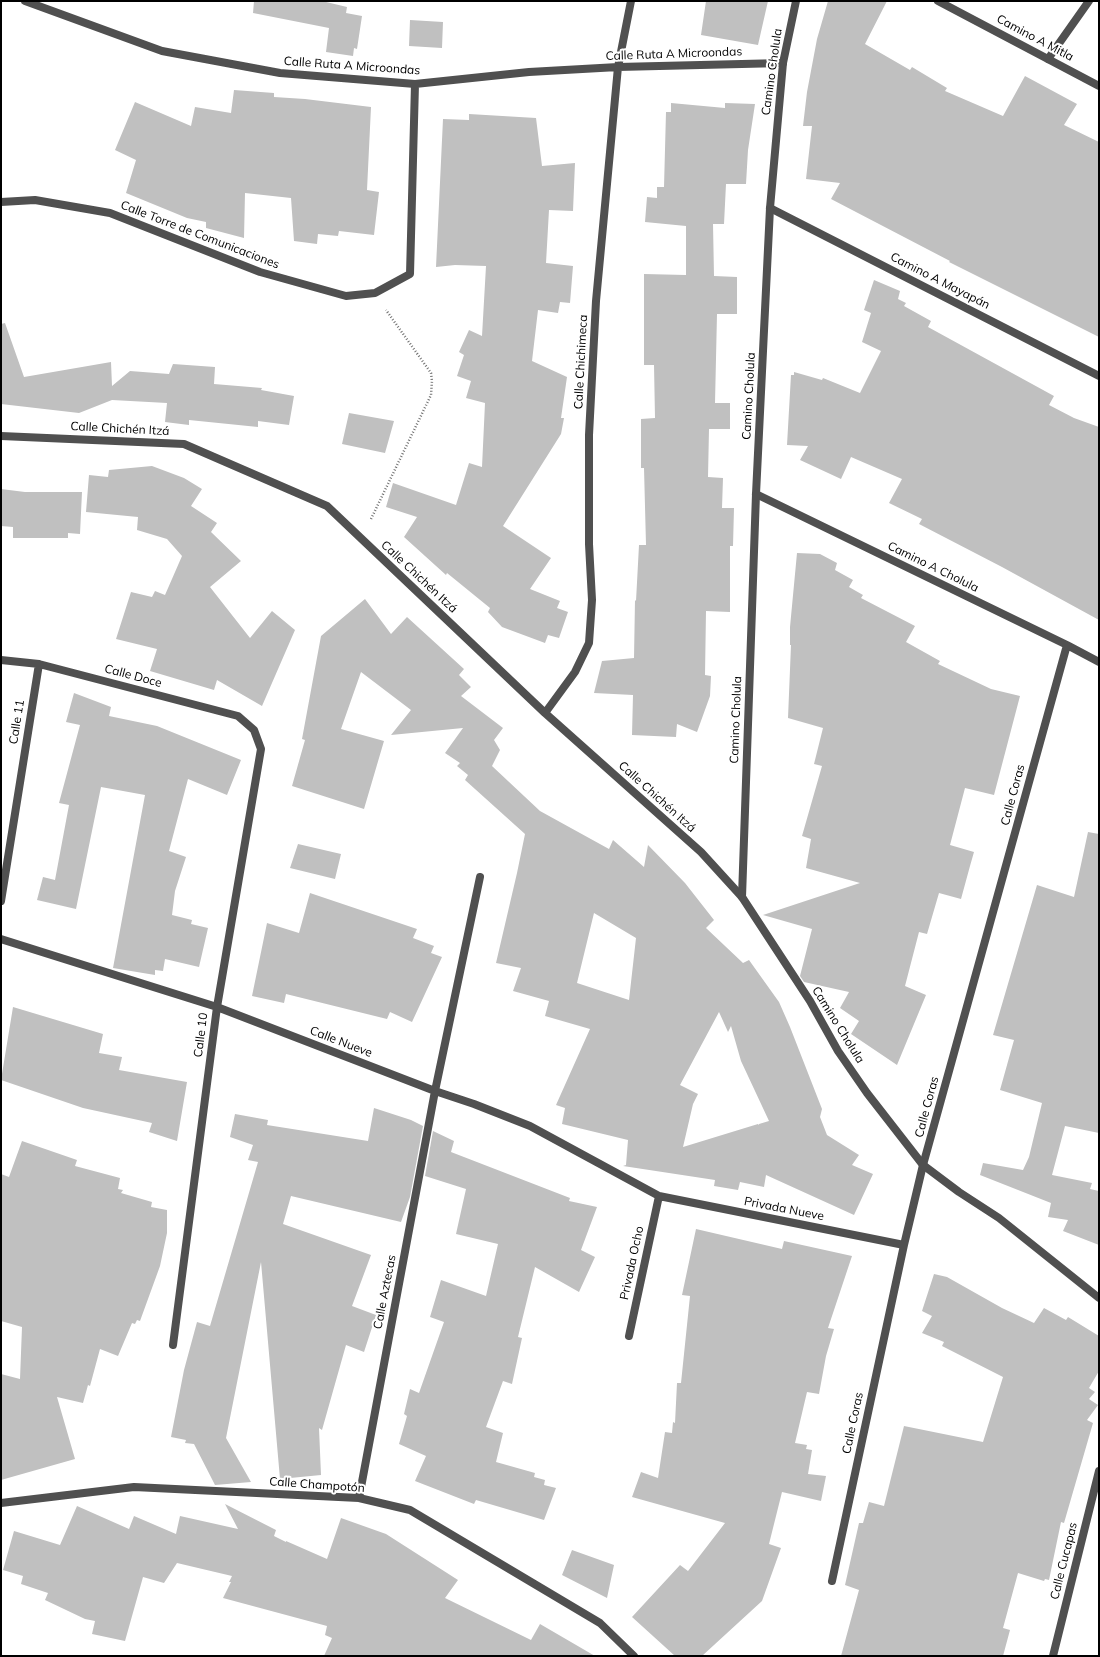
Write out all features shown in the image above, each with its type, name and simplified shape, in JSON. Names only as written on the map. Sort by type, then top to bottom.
[{"type":"street","name":"Calle Ruta A Microondas","points":[[25,1],[162,51],[280,73],[415,84],[529,72],[618,67],[783,63]]},
{"type":"street","name":"Calle Chichimeca","points":[[545,713],[576,672],[589,643],[592,600],[589,544],[590,427],[596,301],[618,67],[632,1]]},
{"type":"street","name":"Camino Cholula","points":[[796,1],[783,63],[770,208],[756,494],[742,897],[810,1001],[838,1051],[923,1165],[959,1192],[999,1218],[1099,1298]]},
{"type":"street","name":"Camino A Mitla","points":[[938,1],[1099,86]]},
{"type":"street","points":[[1048,59],[1089,1]]},
{"type":"street","name":"Calle Torre de Comunicaciones","points":[[1,202],[35,200],[110,213],[260,272],[346,296],[375,293],[410,274],[415,84]]},
{"type":"street","name":"Camino A Mayapán","points":[[770,208],[1099,376]]},
{"type":"street","name":"Calle Chichén Itzá","points":[[1,436],[184,444],[327,506],[545,713],[701,852],[742,897]]},
{"type":"street","name":"Camino A Cholula","points":[[756,494],[1099,662]]},
{"type":"street","name":"Calle Coras","points":[[832,1581],[904,1245],[923,1165],[1067,645]]},
{"type":"street","name":"Calle Doce","points":[[1,660],[39,664],[238,716],[254,730]]},
{"type":"street","name":"Calle 11","points":[[1,901],[39,664]]},
{"type":"street","name":"Calle 10","points":[[173,1345],[217,1007],[261,749],[254,730]]},
{"type":"street","name":"Calle Aztecas","points":[[359,1498],[435,1091],[480,878]]},
{"type":"street","name":"Calle Nueve","points":[[1,939],[217,1007],[435,1091],[474,1104],[530,1126],[660,1196]]},
{"type":"street","name":"Privada Nueve","points":[[660,1196],[904,1245]]},
{"type":"street","name":"Privada Ocho","points":[[629,1336],[660,1196]]},
{"type":"street","name":"Calle Cucapas","points":[[1053,1656],[1099,1471]]},
{"type":"street","name":"Calle Champotón","points":[[1,1503],[134,1486],[359,1498],[410,1510],[600,1623],[634,1656]]},
{"type":"path","points":[[362,539],[431,395],[432,381],[431,373],[393,322],[375,293]]},
{"type":"building","points":[[254,1],[322,1],[347,7],[346,13],[362,16],[357,49],[354,48],[353,56],[326,52],[329,28],[253,13]]},
{"type":"building","points":[[706,1],[768,1],[758,45],[701,35]]},
{"type":"building","points":[[828,1],[887,1],[865,44],[910,70],[912,67],[947,88],[945,91],[1003,116],[1025,76],[1077,104],[1064,125],[1099,142],[1099,337],[949,262],[950,261],[831,199],[840,183],[806,179],[812,126],[803,126],[807,92],[817,39]]},
{"type":"building","points":[[410,20],[443,22],[442,48],[409,46]]},
{"type":"building","points":[[234,90],[274,93],[274,97],[371,107],[367,190],[379,192],[374,235],[339,231],[338,236],[318,234],[317,244],[294,241],[291,198],[245,193],[244,238],[206,228],[206,222],[187,218],[126,193],[136,160],[115,150],[135,102],[191,126],[195,107],[231,113]]},
{"type":"building","points":[[671,103],[725,108],[725,103],[755,104],[748,150],[746,184],[726,184],[724,224],[713,224],[714,276],[737,277],[737,314],[717,314],[715,403],[730,403],[730,429],[709,429],[708,477],[723,478],[722,508],[734,508],[733,546],[730,546],[730,612],[706,611],[705,675],[711,676],[710,696],[697,732],[677,724],[676,737],[632,735],[633,695],[594,693],[602,661],[634,658],[635,600],[636,601],[639,545],[646,545],[644,468],[641,468],[641,419],[655,418],[654,365],[644,365],[644,274],[686,275],[686,226],[645,222],[647,197],[657,198],[657,187],[664,187],[666,112],[671,112]]},
{"type":"building","points":[[469,114],[536,118],[542,166],[575,163],[573,211],[549,210],[546,263],[573,266],[570,303],[560,302],[558,313],[538,310],[532,361],[567,377],[561,418],[564,418],[561,434],[503,526],[551,558],[530,589],[560,601],[557,608],[568,612],[559,638],[548,635],[545,643],[502,627],[488,612],[490,608],[447,573],[446,575],[404,537],[417,517],[386,507],[393,483],[456,505],[469,463],[482,467],[485,403],[466,398],[471,381],[457,376],[464,355],[459,352],[469,330],[482,336],[486,266],[455,265],[436,267],[443,119],[469,120]]},
{"type":"building","points":[[874,280],[900,291],[898,299],[906,303],[904,306],[931,321],[928,327],[1054,396],[1049,405],[1074,418],[1099,427],[1099,620],[919,524],[922,519],[889,503],[902,479],[851,457],[841,479],[800,460],[808,446],[787,445],[791,375],[794,375],[794,372],[822,380],[823,378],[860,393],[881,351],[862,342],[871,313],[864,310]]},
{"type":"building","points":[[5,323],[24,377],[111,362],[112,386],[130,371],[169,374],[173,364],[215,367],[214,384],[262,388],[261,390],[294,396],[289,425],[258,421],[258,427],[189,420],[189,425],[165,422],[167,403],[112,400],[79,413],[1,404],[1,324]]},
{"type":"building","points":[[349,413],[394,421],[385,453],[342,444]]},
{"type":"building","points":[[152,466],[184,478],[202,489],[191,506],[217,523],[211,532],[241,561],[210,587],[250,638],[272,611],[295,630],[262,706],[217,680],[214,690],[150,671],[157,649],[116,639],[131,592],[152,597],[155,591],[165,595],[182,556],[167,539],[137,530],[138,517],[86,512],[89,475],[108,477],[109,470]]},
{"type":"building","points":[[1,489],[25,492],[82,492],[80,534],[68,533],[68,538],[13,538],[13,527],[1,526]]},
{"type":"building","points":[[797,553],[820,554],[837,563],[835,570],[853,580],[849,587],[863,595],[861,598],[915,626],[906,642],[940,661],[938,664],[991,689],[1020,696],[994,795],[965,788],[950,845],[974,852],[961,899],[939,893],[927,934],[919,932],[905,986],[926,995],[897,1065],[851,1034],[859,1021],[840,1008],[849,992],[804,982],[800,976],[812,929],[763,915],[860,883],[806,868],[811,839],[802,836],[822,766],[814,764],[823,728],[788,718],[791,645],[790,627]]},
{"type":"building","points":[[365,599],[391,634],[407,617],[464,669],[459,675],[471,687],[461,696],[503,728],[494,740],[500,750],[492,766],[540,811],[609,849],[613,840],[644,867],[648,845],[685,883],[714,920],[706,928],[743,963],[749,960],[779,1002],[822,1109],[820,1117],[827,1135],[859,1155],[852,1165],[873,1174],[854,1215],[766,1175],[764,1187],[740,1182],[738,1190],[714,1186],[715,1180],[623,1166],[626,1165],[628,1140],[562,1124],[565,1108],[556,1105],[590,1029],[545,1016],[549,1001],[513,991],[521,968],[496,963],[525,834],[465,780],[468,775],[457,766],[460,763],[445,753],[463,728],[391,735],[411,710],[361,672],[341,729],[384,741],[364,809],[292,786],[305,740],[302,739],[321,636]],"holes":[[[594,913],[636,938],[629,1000],[577,983]],[[719,1012],[728,1032],[731,1026],[741,1061],[769,1121],[683,1147],[693,1104],[698,1094],[680,1085]]]},
{"type":"building","points":[[74,693],[111,707],[109,716],[157,726],[241,760],[227,795],[188,779],[169,851],[186,857],[175,891],[172,915],[192,920],[191,924],[208,928],[199,967],[165,959],[163,971],[155,970],[155,975],[113,968],[145,795],[101,787],[76,909],[37,900],[43,877],[55,880],[69,805],[59,803],[80,725],[66,722]]},
{"type":"building","points":[[1088,832],[1099,834],[1099,1133],[1065,1126],[1052,1175],[1092,1183],[1090,1189],[1099,1191],[1099,1245],[1063,1231],[1068,1220],[1048,1217],[1051,1203],[980,1175],[983,1163],[1023,1170],[1029,1157],[1042,1103],[1000,1090],[1014,1040],[993,1035],[1037,885],[1074,897]]},
{"type":"building","points":[[298,844],[341,854],[335,879],[290,868]]},
{"type":"building","points":[[310,893],[417,929],[413,938],[434,946],[431,953],[442,957],[412,1022],[390,1012],[387,1019],[286,994],[284,1003],[252,996],[267,923],[299,933]]},
{"type":"building","points":[[13,1007],[103,1034],[99,1053],[122,1057],[119,1070],[187,1082],[177,1141],[149,1132],[152,1123],[83,1108],[1,1080]]},
{"type":"building","points":[[374,1108],[411,1120],[423,1126],[410,1197],[401,1222],[291,1196],[283,1224],[371,1255],[352,1306],[376,1315],[364,1352],[346,1345],[322,1430],[319,1428],[321,1475],[280,1479],[261,1262],[226,1438],[251,1482],[215,1485],[194,1444],[185,1443],[186,1440],[171,1437],[184,1370],[197,1322],[210,1326],[258,1162],[248,1160],[253,1145],[230,1137],[235,1114],[268,1120],[267,1125],[368,1141]]},
{"type":"building","points":[[433,1131],[454,1141],[451,1152],[570,1198],[569,1201],[597,1207],[581,1250],[595,1257],[579,1292],[535,1267],[518,1337],[522,1338],[512,1384],[503,1381],[486,1427],[503,1433],[496,1462],[535,1473],[534,1477],[545,1480],[544,1485],[556,1488],[544,1520],[476,1500],[474,1504],[415,1481],[426,1456],[399,1444],[407,1416],[404,1414],[410,1389],[419,1393],[444,1322],[430,1317],[441,1280],[486,1296],[498,1244],[456,1234],[466,1189],[425,1176]]},
{"type":"building","points":[[22,1141],[77,1160],[75,1166],[120,1178],[118,1189],[123,1190],[121,1193],[152,1202],[151,1207],[167,1210],[167,1233],[160,1266],[140,1321],[137,1320],[135,1324],[132,1323],[118,1356],[100,1349],[90,1386],[88,1385],[83,1403],[57,1397],[75,1459],[1,1480],[1,1374],[20,1379],[22,1327],[1,1321],[1,1174],[9,1177]]},
{"type":"building","points":[[696,1229],[782,1249],[784,1241],[852,1256],[828,1328],[834,1329],[826,1356],[819,1394],[807,1392],[795,1443],[807,1445],[806,1449],[812,1450],[808,1474],[826,1476],[821,1501],[782,1492],[769,1544],[781,1548],[762,1601],[702,1656],[675,1656],[632,1617],[680,1565],[688,1571],[725,1523],[632,1497],[641,1472],[658,1478],[665,1432],[672,1433],[673,1422],[675,1423],[677,1383],[681,1383],[690,1296],[682,1295]]},
{"type":"building","points":[[934,1274],[947,1277],[1002,1308],[1034,1323],[1044,1308],[1066,1320],[1068,1317],[1099,1336],[1099,1371],[1089,1388],[1095,1392],[1089,1399],[1098,1405],[1087,1420],[1093,1423],[1064,1523],[1061,1522],[1049,1580],[1045,1579],[1044,1581],[1018,1573],[1003,1628],[1010,1630],[1003,1656],[841,1656],[859,1590],[845,1585],[859,1523],[863,1523],[869,1502],[884,1506],[904,1426],[983,1442],[1003,1377],[942,1346],[944,1342],[922,1333],[932,1316],[922,1311]]},
{"type":"building","points":[[225,1504],[276,1530],[274,1536],[327,1559],[341,1518],[386,1534],[458,1580],[445,1598],[531,1640],[540,1624],[595,1656],[324,1656],[332,1638],[325,1635],[327,1626],[223,1598],[231,1582],[229,1582],[232,1576],[177,1563],[164,1583],[143,1577],[125,1641],[92,1634],[95,1621],[85,1619],[45,1600],[48,1593],[21,1584],[23,1576],[3,1570],[14,1531],[60,1545],[77,1506],[129,1529],[134,1516],[176,1534],[180,1516],[238,1529]]},
{"type":"building","points":[[572,1550],[614,1565],[607,1598],[562,1575]]}]
